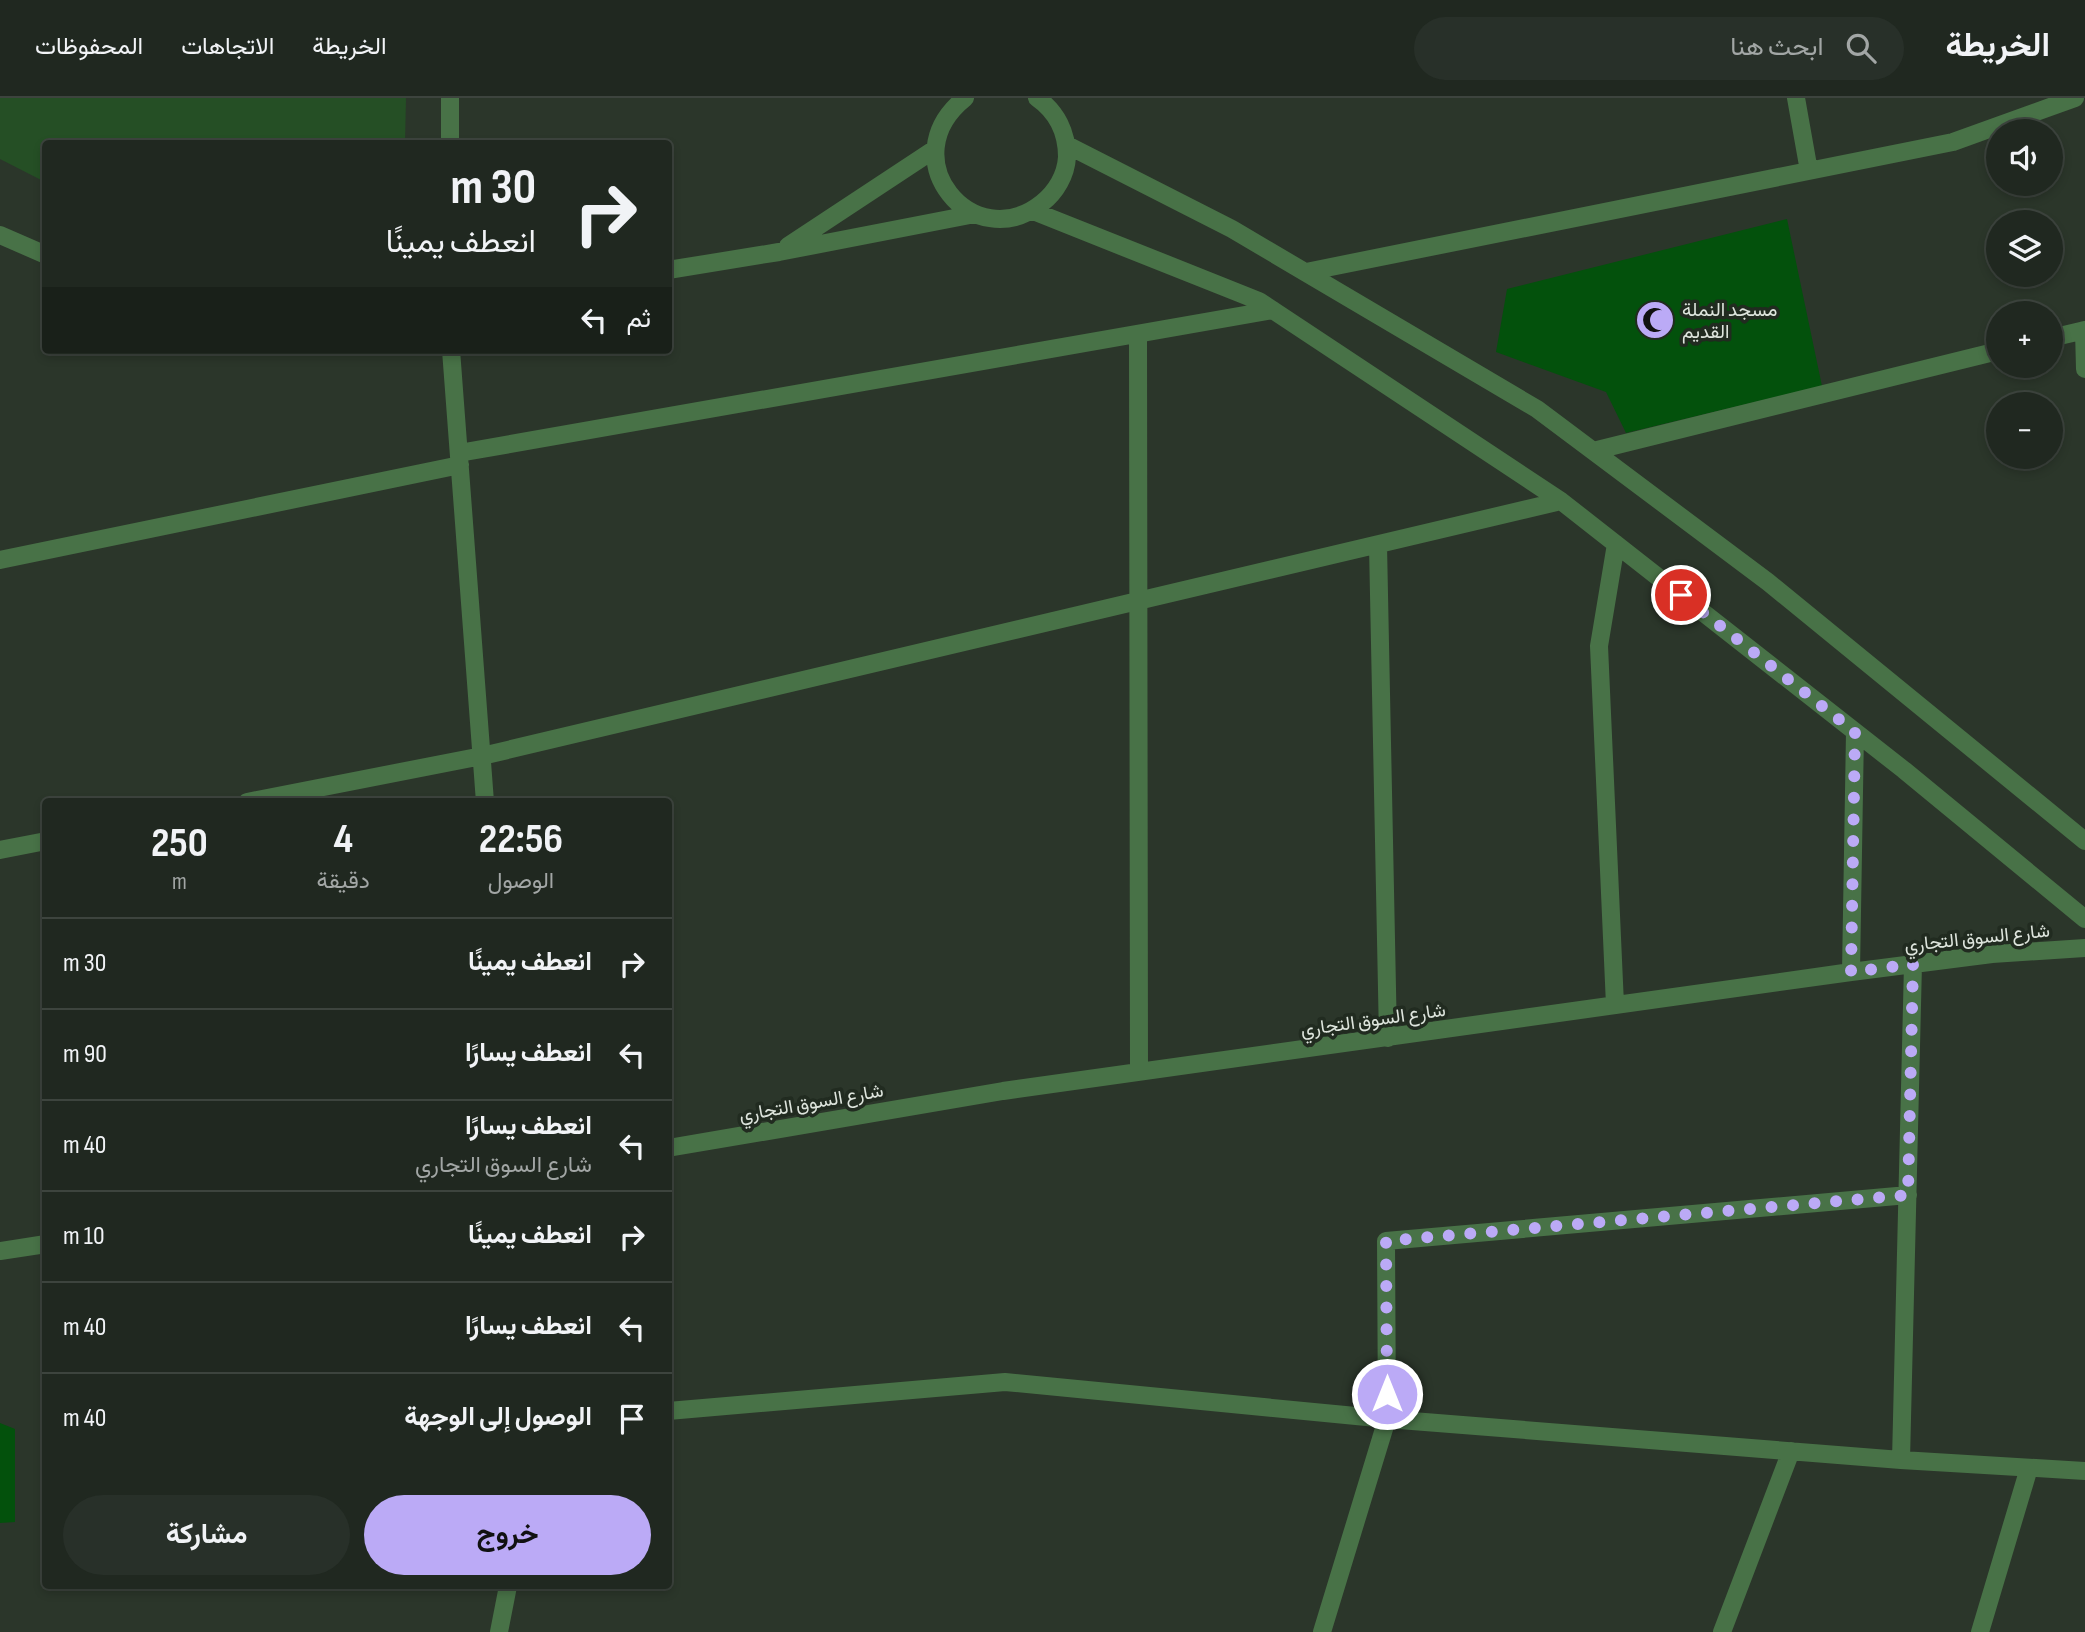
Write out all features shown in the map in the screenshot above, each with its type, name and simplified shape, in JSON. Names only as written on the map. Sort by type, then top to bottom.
[{"type":"street","points":[[450,98],[450,140]]},
{"type":"street","points":[[941,98],[935,149],[937,169],[944,188],[957,203],[975,214],[995,219],[1032,211],[1048,199],[1060,183],[1066,164],[1067,145],[1061,124],[1046,101]]},
{"type":"street","points":[[939,128],[951,110],[965,98]]},
{"type":"street","points":[[1796,98],[1809,171]]},
{"type":"street","points":[[1306,272],[1953,142],[2075,98]]},
{"type":"street","points":[[1067,145],[1232,229],[1537,410],[1768,582],[2085,841]]},
{"type":"street","points":[[779,252],[935,149]]},
{"type":"street","points":[[1032,211],[1259,301],[1561,501],[1855,732],[2085,919]]},
{"type":"street","points":[[672,269],[779,252],[975,214]]},
{"type":"street","points":[[0,235],[42,253]]},
{"type":"street","points":[[0,560],[459,459],[1273,310]]},
{"type":"street","points":[[2063,335],[2085,330],[2085,369]]},
{"type":"street","points":[[1138,334],[1139,1072]]},
{"type":"street","points":[[451,354],[485,798]]},
{"type":"street","points":[[1593,451],[1986,354]]},
{"type":"street","points":[[267,798],[482,756],[1561,501]]},
{"type":"street","points":[[1615,1006],[1599,646],[1616,544]]},
{"type":"street","points":[[1378,545],[1388,1038]]},
{"type":"street","points":[[1851,972],[1855,732]]},
{"type":"street","points":[[0,850],[42,842]]},
{"type":"street","name":"شارع السوق التجاري","points":[[672,1147],[1003,1091],[1851,972],[1992,954],[2085,948]]},
{"type":"street","points":[[1901,1460],[1913,964]]},
{"type":"street","points":[[1322,1632],[1387,1419],[1386,1241],[1908,1195]]},
{"type":"street","points":[[0,1251],[42,1245]]},
{"type":"street","points":[[672,1411],[1005,1382],[1387,1419],[1901,1460],[2085,1471]]},
{"type":"street","points":[[1722,1632],[1791,1451]]},
{"type":"street","points":[[1980,1632],[2029,1468]]},
{"type":"street","points":[[499,1632],[508,1589]]},
{"type":"green space","points":[[0,98],[406,98],[405,140],[42,140],[42,180],[0,159]]},
{"type":"building","name":"مسجد النملة القديم","points":[[1787,219],[1822,386],[1626,433],[1606,392],[1496,352],[1507,289]]},
{"type":"building","points":[[0,1423],[15,1429],[15,1522],[0,1523]]},
{"type":"place","name":"مسجد النملة القديم","points":[[1655,320]]},
{"type":"route","points":[[1387,1394],[1386,1241],[1908,1195],[1913,964],[1851,972],[1855,732],[1681,595]]}]
